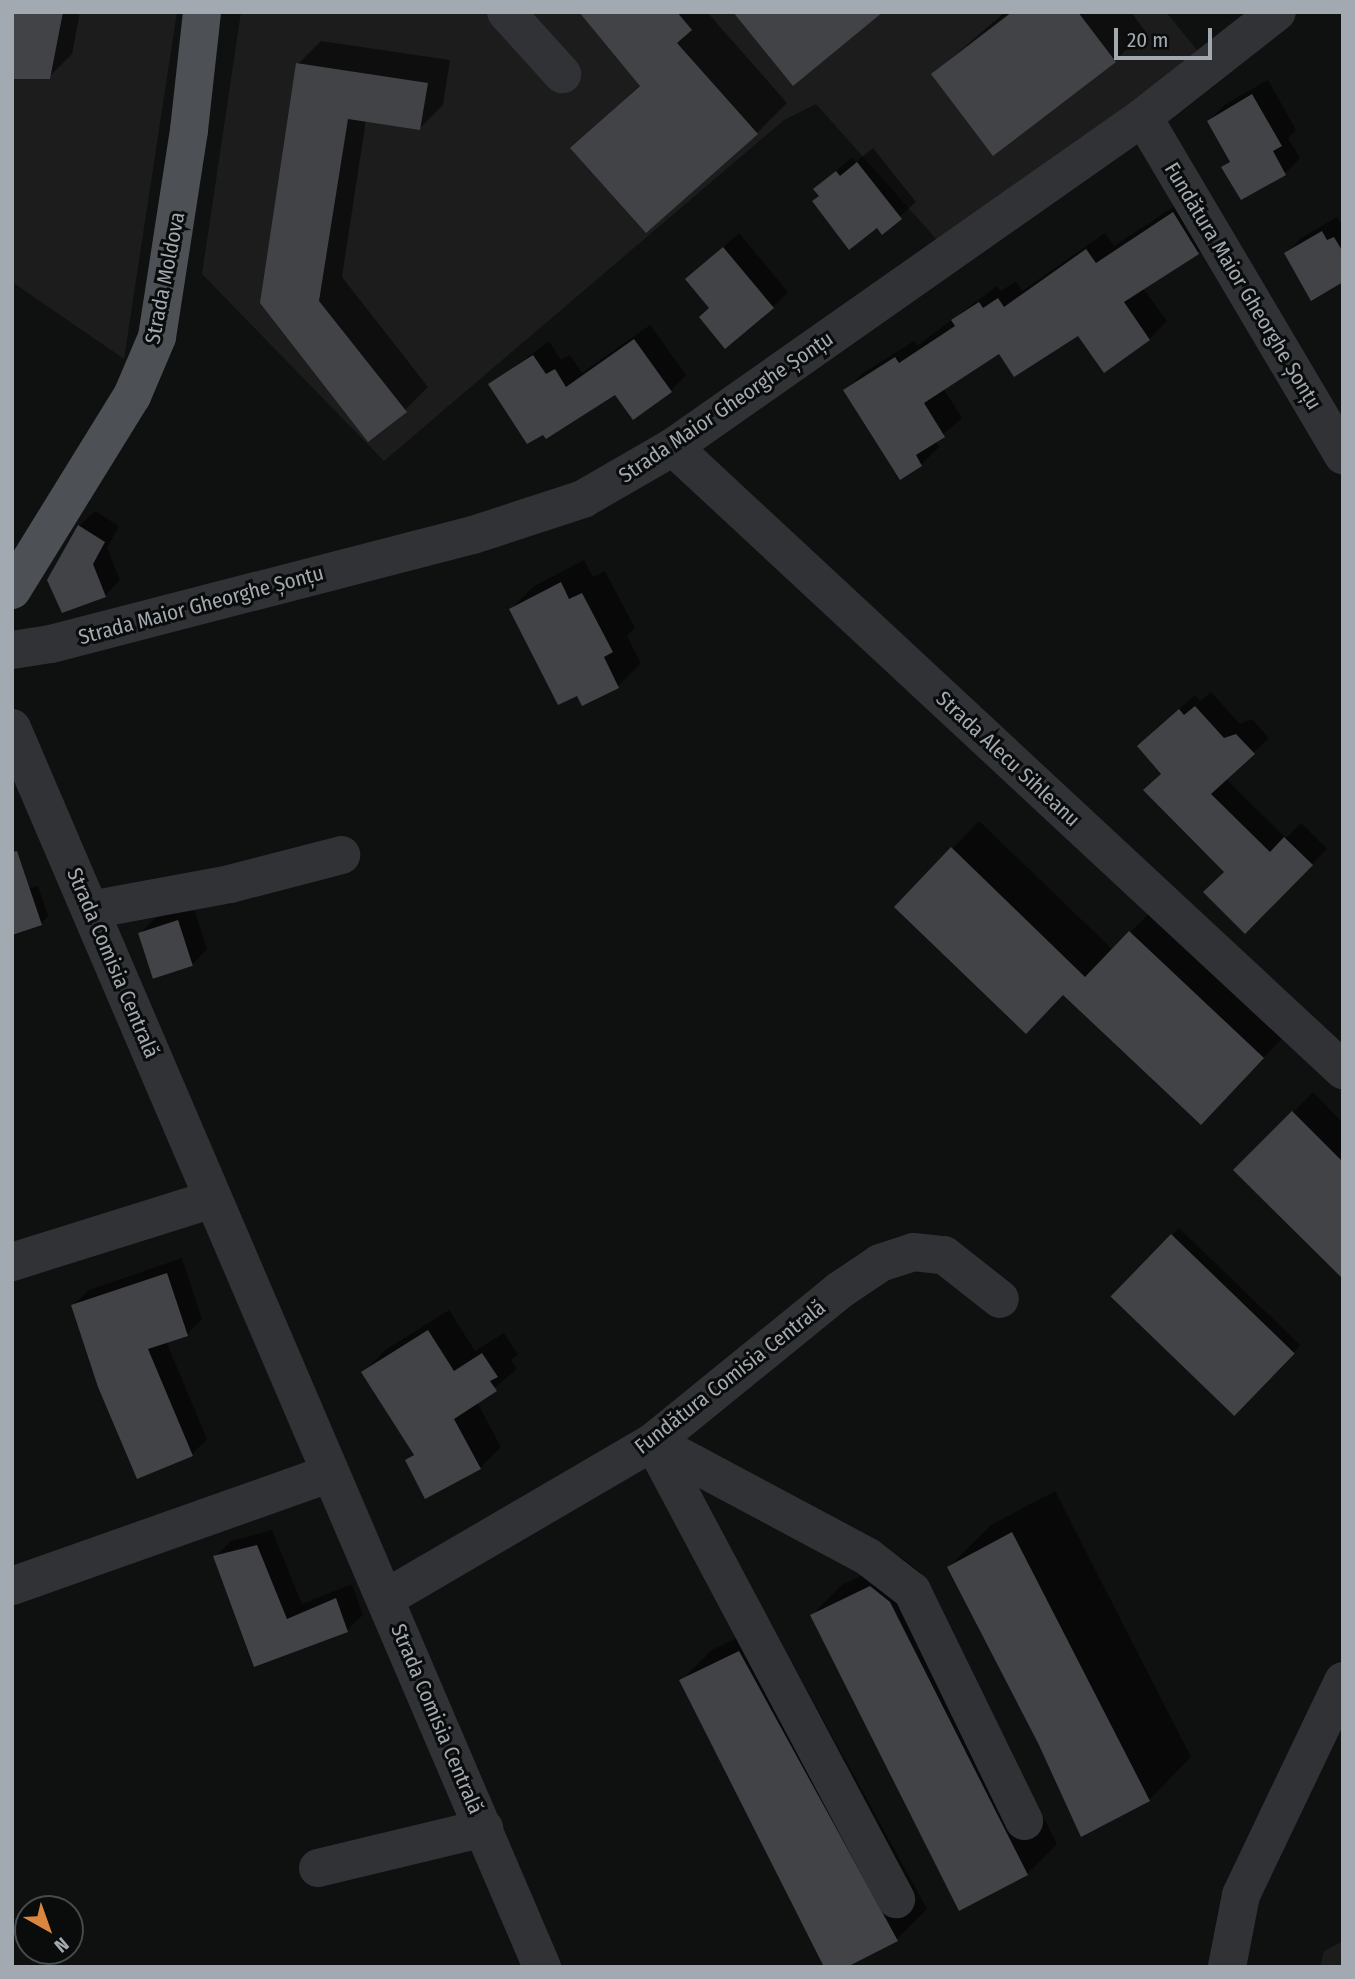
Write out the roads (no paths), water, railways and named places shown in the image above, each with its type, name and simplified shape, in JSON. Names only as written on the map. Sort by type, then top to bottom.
[{"type":"main road","name":"Strada Moldova","points":[[12,590],[132,396],[157,337],[189,130],[202,12]]},
{"type":"street","points":[[506,12],[562,74]]},
{"type":"street","name":"Strada Maior Gheorghe Șonțu","points":[[12,650],[51,644],[525,520],[583,499],[673,447],[1143,117],[1277,12]]},
{"type":"street","name":"Fundătura Maior Gheorghe Șonțu","points":[[1143,117],[1343,454]]},
{"type":"street","name":"Strada Alecu Sihleanu","points":[[673,447],[1343,1070]]},
{"type":"street","name":"Strada Comisia Centrală","points":[[12,728],[328,1474],[386,1598],[541,1967]]},
{"type":"street","points":[[90,910],[230,884],[341,855]]},
{"type":"street","points":[[12,1262],[213,1199]]},
{"type":"street","name":"Fundătura Comisia Centrală","points":[[386,1598],[653,1442],[840,1290],[880,1263],[913,1252],[944,1255],[1000,1299]]},
{"type":"street","points":[[653,1442],[868,1557],[912,1591],[1024,1821]]},
{"type":"street","points":[[653,1442],[896,1899]]},
{"type":"street","points":[[12,1586],[328,1474]]},
{"type":"street","points":[[1227,1967],[1241,1895],[1343,1681]]},
{"type":"street","points":[[318,1868],[484,1828]]}]
